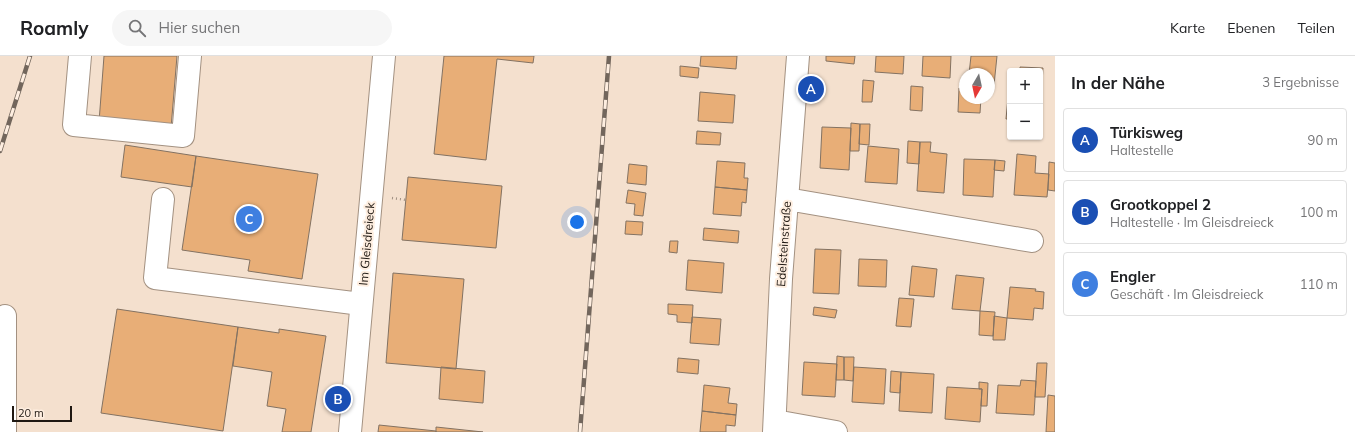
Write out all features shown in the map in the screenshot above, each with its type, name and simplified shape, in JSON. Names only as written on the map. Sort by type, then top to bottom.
[{"type":"street","points":[[80,56],[74,125],[183,136],[190,56]]},
{"type":"street","name":"Im Gleisdreieck","points":[[350,432],[384,56]]},
{"type":"street","name":"Edelsteinstraße","points":[[775,426],[781,279],[798,56]]},
{"type":"street","points":[[163,199],[155,278],[362,304]]},
{"type":"street","points":[[787,199],[1032,241]]},
{"type":"street","points":[[5,316],[5,432]]},
{"type":"street","points":[[775,426],[836,432]]},
{"type":"building","points":[[104,56],[177,56],[171,128],[99,122]]},
{"type":"building","points":[[444,56],[534,56],[533,63],[497,59],[486,160],[434,154]]},
{"type":"building","points":[[701,56],[737,56],[736,69],[700,66]]},
{"type":"building","points":[[826,56],[855,56],[854,64],[826,61]]},
{"type":"building","points":[[876,56],[904,56],[903,74],[875,72]]},
{"type":"building","points":[[923,56],[951,56],[950,78],[922,76]]},
{"type":"building","points":[[971,56],[997,56],[995,75],[995,68],[970,68]]},
{"type":"building","points":[[680,66],[699,68],[698,78],[680,76]]},
{"type":"building","points":[[1020,67],[1043,68],[1020,68]]},
{"type":"building","points":[[863,80],[874,81],[872,102],[862,102]]},
{"type":"building","points":[[911,86],[923,87],[922,111],[910,110]]},
{"type":"building","points":[[959,88],[959,104],[981,104],[980,113],[958,112]]},
{"type":"building","points":[[700,92],[735,95],[733,123],[698,121]]},
{"type":"building","points":[[851,123],[860,124],[859,151],[850,151]]},
{"type":"building","points":[[860,124],[870,124],[869,145],[859,144]]},
{"type":"building","points":[[822,127],[851,128],[849,170],[820,168]]},
{"type":"building","points":[[697,131],[721,133],[720,145],[696,144]]},
{"type":"building","points":[[908,141],[920,142],[919,164],[907,163]]},
{"type":"building","points":[[920,142],[931,142],[930,152],[947,154],[944,193],[917,191]]},
{"type":"building","points":[[125,145],[196,156],[192,187],[121,177]]},
{"type":"building","points":[[868,146],[899,149],[897,184],[865,182]]},
{"type":"building","points":[[1017,154],[1036,156],[1035,173],[1049,174],[1047,197],[1014,195]]},
{"type":"building","points":[[196,156],[318,174],[302,279],[248,271],[250,260],[182,250]]},
{"type":"building","points":[[964,159],[995,160],[993,197],[963,195]]},
{"type":"building","points":[[995,160],[1005,161],[1004,171],[994,170]]},
{"type":"building","points":[[717,161],[745,163],[744,178],[748,178],[747,190],[715,187]]},
{"type":"building","points":[[1049,162],[1055,163],[1055,191],[1048,190]]},
{"type":"building","points":[[629,164],[647,166],[646,185],[627,183]]},
{"type":"building","points":[[408,177],[502,186],[496,248],[402,240]]},
{"type":"building","points":[[715,187],[747,190],[746,203],[742,202],[741,216],[713,214]]},
{"type":"building","points":[[628,190],[646,193],[643,216],[634,215],[635,204],[626,203]]},
{"type":"building","points":[[626,221],[643,222],[642,235],[625,234]]},
{"type":"building","points":[[704,228],[739,231],[738,243],[703,240]]},
{"type":"building","points":[[670,241],[678,241],[677,253],[669,252]]},
{"type":"building","points":[[815,249],[841,250],[839,294],[813,293]]},
{"type":"building","points":[[859,259],[887,260],[886,287],[858,286]]},
{"type":"building","points":[[688,260],[724,263],[722,293],[686,290]]},
{"type":"building","points":[[912,266],[937,269],[934,297],[909,295]]},
{"type":"building","points":[[393,273],[464,279],[456,369],[386,363]]},
{"type":"building","points":[[956,275],[984,278],[980,311],[952,309]]},
{"type":"building","points":[[1010,287],[1036,289],[1035,291],[1044,292],[1043,309],[1034,308],[1033,320],[1007,318]]},
{"type":"building","points":[[899,298],[914,299],[911,327],[896,326]]},
{"type":"building","points":[[668,304],[693,305],[692,323],[677,322],[677,315],[668,314]]},
{"type":"building","points":[[814,307],[837,310],[835,318],[813,315]]},
{"type":"building","points":[[117,309],[238,327],[223,431],[101,413]]},
{"type":"building","points":[[980,311],[995,312],[993,336],[979,335]]},
{"type":"building","points":[[994,316],[1007,318],[1005,340],[993,340]]},
{"type":"building","points":[[692,317],[721,319],[719,345],[690,343]]},
{"type":"building","points":[[238,327],[279,333],[279,329],[326,336],[311,432],[282,432],[286,409],[267,406],[272,372],[233,366]]},
{"type":"building","points":[[837,356],[844,357],[844,380],[836,380]]},
{"type":"building","points":[[844,357],[854,357],[853,381],[844,380]]},
{"type":"building","points":[[678,358],[699,360],[698,374],[677,372]]},
{"type":"building","points":[[804,362],[837,364],[835,397],[802,395]]},
{"type":"building","points":[[1037,363],[1047,363],[1045,397],[1035,397]]},
{"type":"building","points":[[441,367],[485,371],[483,403],[439,399]]},
{"type":"building","points":[[854,367],[886,369],[884,404],[852,402]]},
{"type":"building","points":[[891,371],[901,372],[900,393],[890,392]]},
{"type":"building","points":[[901,372],[934,374],[932,413],[899,411]]},
{"type":"building","points":[[1021,380],[1036,381],[1034,415],[996,413],[998,385],[1020,386]]},
{"type":"building","points":[[979,382],[988,383],[987,406],[981,406],[982,389],[979,389]]},
{"type":"building","points":[[704,385],[730,388],[728,403],[737,404],[736,415],[702,411]]},
{"type":"building","points":[[947,387],[982,389],[980,422],[945,419]]},
{"type":"building","points":[[1048,395],[1055,396],[1055,432],[1046,432]]},
{"type":"building","points":[[702,411],[736,415],[735,426],[726,425],[726,432],[700,432]]},
{"type":"building","points":[[379,425],[436,431],[436,432],[378,432]]},
{"type":"building","points":[[436,427],[483,432],[436,432]]},
{"type":"railway","points":[[0,151],[30,56]]},
{"type":"railway","points":[[580,432],[609,56]]},
{"type":"place","name":"Türkisweg","points":[[811,89]]},
{"type":"place","name":"Engler","points":[[249,219]]},
{"type":"place","name":"Grootkoppel 2","points":[[338,399]]}]
